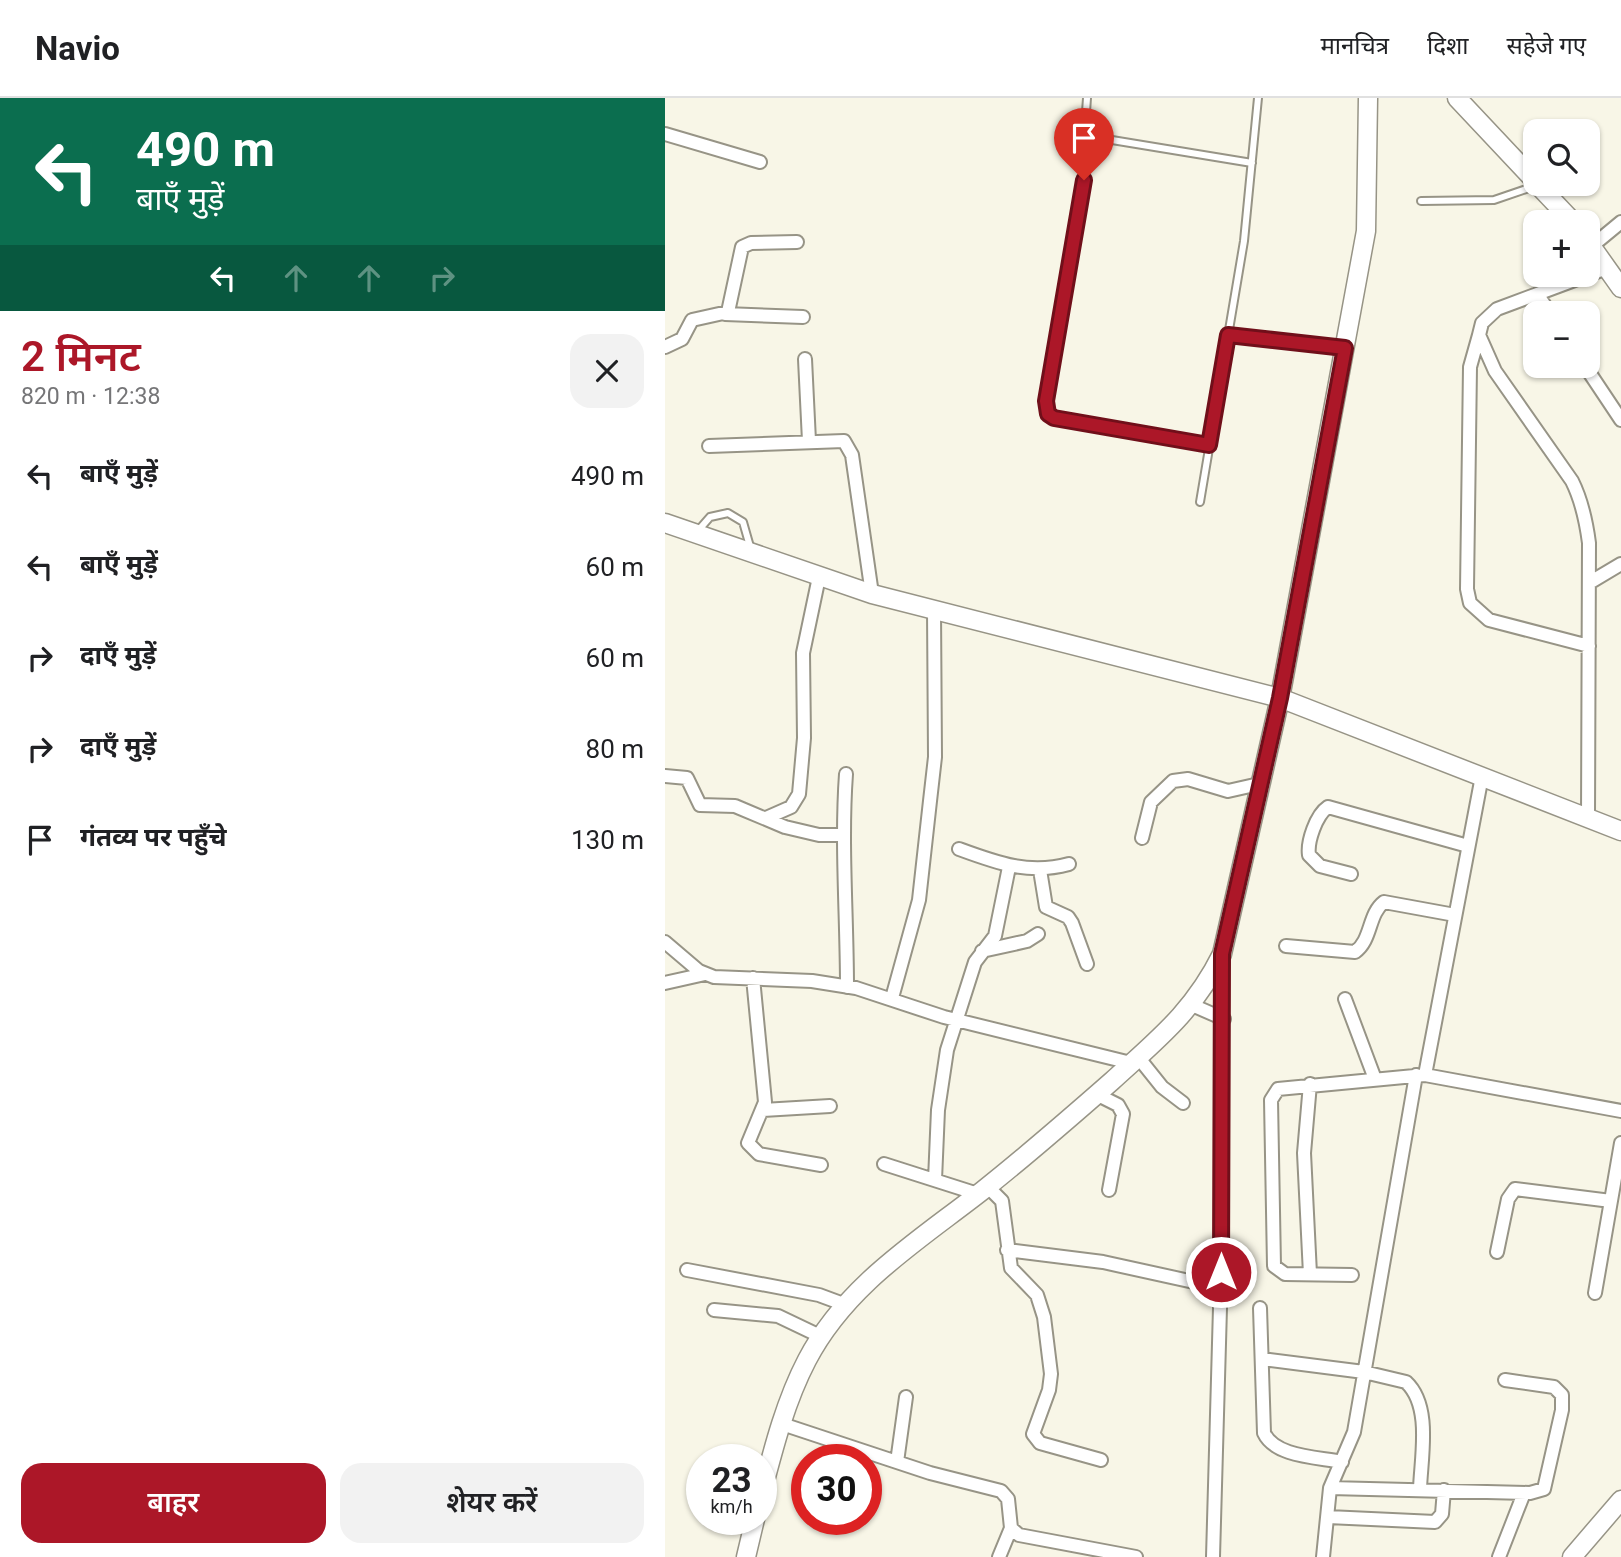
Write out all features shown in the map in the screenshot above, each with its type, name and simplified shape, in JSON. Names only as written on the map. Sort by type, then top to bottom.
[{"type":"street","points":[[1213,1557],[1221,1288],[1224,1018],[1222,954],[1280,698],[1366,231],[1369,98]]},
{"type":"street","points":[[1457,98],[1523,168]]},
{"type":"street","points":[[665,134],[760,162]]},
{"type":"street","points":[[1549,196],[1562,210]]},
{"type":"street","points":[[1600,236],[1621,222]]},
{"type":"street","points":[[725,314],[730,309],[742,247],[751,243],[797,242]]},
{"type":"street","points":[[1600,258],[1621,288]]},
{"type":"street","points":[[1589,646],[1489,620],[1470,603],[1467,589],[1467,437],[1470,367],[1487,316],[1607,268]]},
{"type":"street","points":[[1537,294],[1542,301]]},
{"type":"street","points":[[665,346],[682,339],[694,319],[725,314],[803,317]]},
{"type":"street","points":[[1479,335],[1495,371],[1581,499],[1589,543],[1588,818]]},
{"type":"street","points":[[805,359],[809,441]]},
{"type":"street","points":[[1593,378],[1621,420]]},
{"type":"street","points":[[709,446],[837,440],[849,446],[872,594]]},
{"type":"street","points":[[665,523],[872,594],[1280,698],[1621,831]]},
{"type":"street","points":[[1589,583],[1621,564]]},
{"type":"street","points":[[766,818],[791,807],[799,794],[804,738],[803,653],[820,577]]},
{"type":"street","points":[[892,998],[919,900],[932,790],[936,711],[934,610]]},
{"type":"street","points":[[846,774],[843,835],[847,987]]},
{"type":"street","points":[[665,776],[687,778],[700,804],[735,806],[811,833],[843,835]]},
{"type":"street","points":[[1324,1557],[1330,1488],[1354,1432],[1421,1075],[1482,776]]},
{"type":"street","points":[[1142,838],[1151,802],[1173,781],[1188,779],[1228,791],[1259,784]]},
{"type":"street","points":[[1351,874],[1320,866],[1309,855],[1308,850],[1317,823],[1322,811],[1328,807],[1468,846]]},
{"type":"street","points":[[959,849],[1009,867],[1040,870],[1069,864]]},
{"type":"street","points":[[935,1180],[940,1086],[947,1050],[975,962],[995,936],[1009,867]]},
{"type":"street","points":[[1040,870],[1046,907],[1068,917],[1087,964]]},
{"type":"street","points":[[1286,946],[1355,952],[1364,944],[1377,909],[1384,902],[1455,915]]},
{"type":"street","points":[[982,951],[1027,941],[1038,934]]},
{"type":"street","points":[[665,942],[705,974]]},
{"type":"street","points":[[776,1444],[799,1377],[822,1337],[846,1305],[871,1278],[983,1190],[1173,1027],[1192,1006],[1222,954]]},
{"type":"street","points":[[665,983],[705,974],[812,981],[847,987],[892,998],[958,1021],[1135,1060],[1162,1087],[1184,1103]]},
{"type":"street","points":[[753,978],[765,1094],[764,1110],[748,1143],[751,1149],[759,1154],[821,1165]]},
{"type":"street","points":[[1346,999],[1375,1079]]},
{"type":"street","points":[[1192,1006],[1207,1014],[1224,1018]]},
{"type":"street","points":[[1352,1275],[1285,1274],[1279,1271],[1272,1259],[1271,1100],[1278,1089],[1421,1075],[1621,1111]]},
{"type":"street","points":[[1310,1084],[1304,1153],[1310,1274]]},
{"type":"street","points":[[1096,1094],[1118,1105],[1123,1114],[1109,1190]]},
{"type":"street","points":[[764,1110],[829,1106]]},
{"type":"street","points":[[1595,1293],[1621,1143]]},
{"type":"street","points":[[884,1164],[935,1180],[983,1190],[1002,1201],[1011,1268],[1037,1295],[1044,1317],[1051,1374],[1047,1397],[1033,1434],[1040,1443],[1101,1460]]},
{"type":"street","points":[[1497,1252],[1507,1199],[1515,1189],[1611,1201]]},
{"type":"street","points":[[1007,1250],[1103,1262],[1221,1288]]},
{"type":"street","points":[[687,1270],[819,1295],[846,1305]]},
{"type":"street","points":[[1260,1308],[1265,1433],[1270,1444],[1342,1462]]},
{"type":"street","points":[[714,1310],[778,1316],[822,1337]]},
{"type":"street","points":[[1262,1359],[1364,1372],[1406,1382],[1418,1397],[1422,1428],[1420,1489]]},
{"type":"street","points":[[1330,1488],[1538,1492],[1546,1486],[1563,1401],[1559,1390],[1554,1387],[1505,1380]]},
{"type":"street","points":[[897,1462],[907,1397]]},
{"type":"street","points":[[782,1424],[830,1444]]},
{"type":"street","points":[[882,1459],[1004,1492],[1008,1499],[1011,1528],[999,1557]]},
{"type":"street","points":[[1328,1517],[1435,1522],[1442,1514],[1444,1490]]},
{"type":"street","points":[[1499,1557],[1524,1493]]},
{"type":"street","points":[[1572,1557],[1621,1500]]},
{"type":"street","points":[[1011,1528],[1019,1535],[1100,1553],[1136,1557]]},
{"type":"street","points":[[746,1557],[751,1535]]},
{"type":"lane","points":[[1087,98],[1085,127],[1091,148],[1046,409],[1054,418],[1209,445]]},
{"type":"lane","points":[[1200,502],[1244,241],[1258,98]]},
{"type":"lane","points":[[1091,148],[1101,140],[1112,140],[1252,163]]},
{"type":"lane","points":[[1421,201],[1494,200],[1523,189]]},
{"type":"lane","points":[[1228,335],[1345,348]]},
{"type":"lane","points":[[695,534],[710,517],[728,513],[743,522],[752,555]]},
{"type":"route","points":[[1084,180],[1046,401],[1048,414],[1054,418],[1209,445],[1228,335],[1345,348],[1280,698],[1252,812],[1222,954],[1224,1018],[1221,1272]]}]
